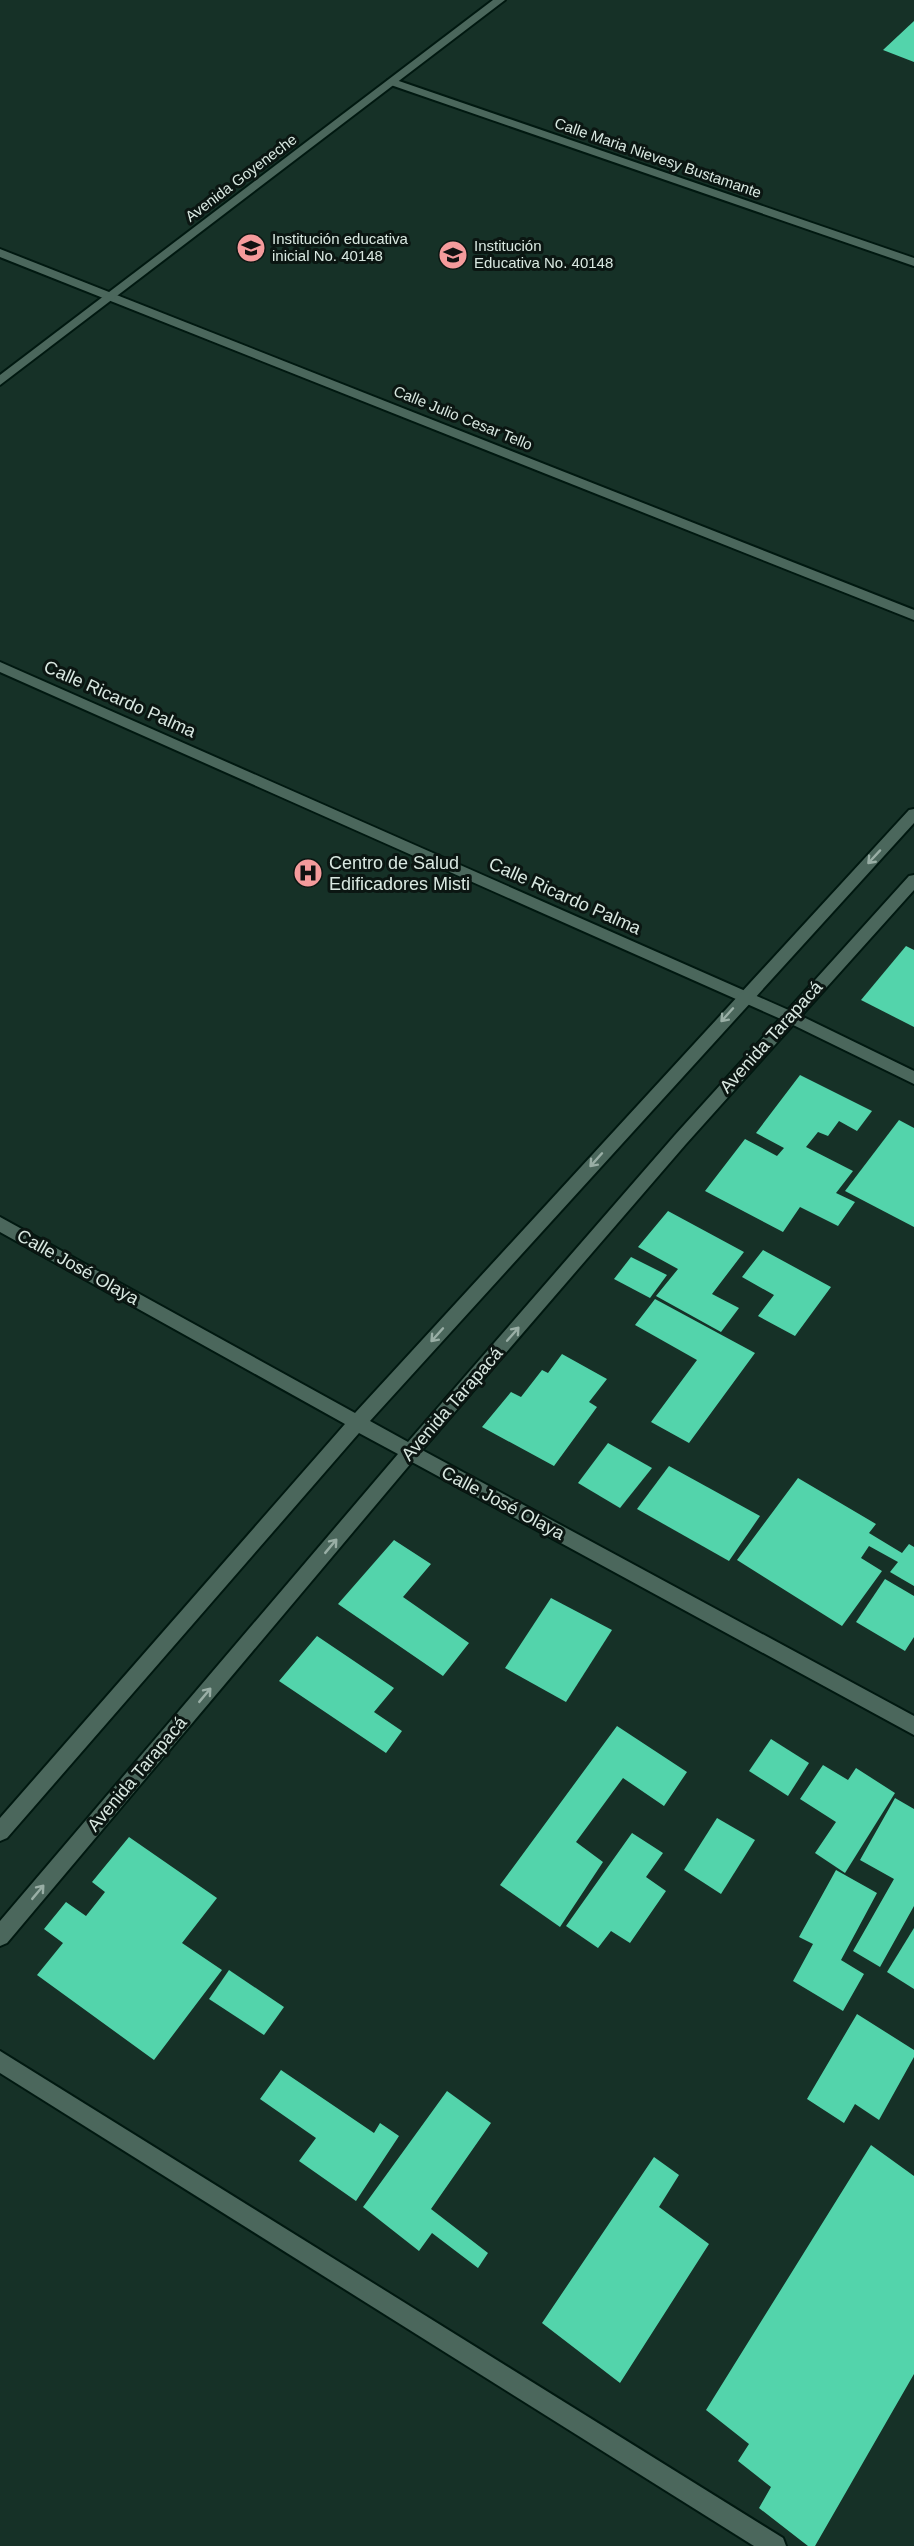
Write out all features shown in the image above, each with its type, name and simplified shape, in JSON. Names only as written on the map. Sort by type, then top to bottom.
[{"type":"street","name":"Avenida Goyeneche","points":[[0,381],[500,0]]},
{"type":"street","name":"Calle Maria Nievesy Bustamante","points":[[392,82],[914,262]]},
{"type":"street","name":"Calle Julio Cesar Tello","points":[[0,253],[111,295],[914,615]]},
{"type":"street","name":"Calle Ricardo Palma","points":[[0,667],[788,1016],[914,1078]]},
{"type":"street","points":[[0,1832],[357,1423],[744,997],[914,814]]},
{"type":"street","name":"Avenida Tarapacá","points":[[0,1936],[410,1452],[788,1016],[914,880]]},
{"type":"street","name":"Calle José Olaya","points":[[0,1224],[357,1423],[914,1726]]},
{"type":"street","points":[[0,2061],[775,2546]]},
{"type":"building","points":[[914,21],[914,62],[883,50]]},
{"type":"building","points":[[906,946],[914,950],[914,1027],[861,1000]]},
{"type":"building","points":[[800,1075],[872,1111],[857,1131],[839,1121],[828,1136],[818,1132],[806,1147],[853,1171],[836,1193],[855,1202],[838,1226],[800,1207],[783,1232],[705,1191],[745,1139],[777,1156],[784,1148],[756,1133]]},
{"type":"building","points":[[899,1120],[914,1128],[914,1227],[845,1191]]},
{"type":"building","points":[[668,1211],[744,1252],[712,1294],[739,1308],[721,1332],[656,1296],[678,1269],[638,1247]]},
{"type":"building","points":[[763,1250],[831,1287],[795,1336],[758,1316],[774,1295],[742,1277]]},
{"type":"building","points":[[631,1257],[667,1275],[650,1298],[614,1279]]},
{"type":"building","points":[[655,1299],[755,1353],[689,1443],[651,1422],[697,1360],[635,1325]]},
{"type":"building","points":[[562,1354],[607,1379],[589,1402],[597,1407],[554,1466],[482,1427],[511,1392],[521,1397],[542,1370],[548,1373]]},
{"type":"building","points":[[608,1443],[652,1468],[620,1508],[578,1483]]},
{"type":"building","points":[[669,1466],[760,1516],[729,1561],[637,1509]]},
{"type":"building","points":[[798,1478],[876,1524],[869,1533],[902,1553],[909,1544],[914,1547],[914,1586],[890,1572],[898,1562],[869,1546],[861,1558],[882,1571],[842,1626],[737,1560]]},
{"type":"building","points":[[394,1540],[431,1564],[403,1597],[469,1643],[443,1676],[338,1604]]},
{"type":"building","points":[[885,1579],[914,1596],[914,1637],[905,1651],[856,1622]]},
{"type":"building","points":[[551,1598],[612,1630],[566,1702],[505,1668]]},
{"type":"building","points":[[317,1636],[394,1688],[374,1712],[402,1731],[386,1753],[279,1681]]},
{"type":"building","points":[[617,1726],[687,1772],[664,1806],[623,1778],[576,1842],[603,1862],[560,1927],[500,1885]]},
{"type":"building","points":[[771,1739],[809,1763],[788,1796],[749,1771]]},
{"type":"building","points":[[823,1765],[848,1780],[856,1768],[895,1793],[845,1873],[815,1853],[836,1822],[800,1799]]},
{"type":"building","points":[[895,1798],[914,1809],[914,1906],[880,1967],[853,1951],[894,1879],[860,1860]]},
{"type":"building","points":[[717,1818],[755,1840],[721,1894],[684,1870]]},
{"type":"building","points":[[632,1833],[663,1853],[646,1877],[666,1891],[630,1943],[611,1931],[598,1948],[566,1926]]},
{"type":"building","points":[[129,1837],[217,1898],[182,1943],[222,1970],[154,2060],[37,1975],[63,1943],[44,1929],[66,1902],[86,1916],[105,1892],[92,1882]]},
{"type":"building","points":[[836,1870],[877,1893],[841,1960],[864,1974],[843,2011],[793,1981],[813,1944],[799,1937]]},
{"type":"building","points":[[914,1928],[914,1989],[887,1972]]},
{"type":"building","points":[[229,1970],[284,2007],[264,2035],[209,1999]]},
{"type":"building","points":[[857,2014],[914,2050],[914,2057],[879,2120],[855,2104],[844,2123],[807,2099]]},
{"type":"building","points":[[281,2070],[374,2133],[380,2123],[399,2136],[356,2201],[299,2161],[316,2138],[260,2099]]},
{"type":"building","points":[[447,2091],[491,2123],[431,2209],[488,2253],[478,2268],[432,2233],[419,2251],[363,2207]]},
{"type":"building","points":[[871,2145],[914,2176],[914,2374],[815,2546],[808,2546],[759,2508],[771,2487],[738,2461],[749,2444],[706,2410]]},
{"type":"building","points":[[654,2157],[679,2175],[659,2207],[709,2244],[620,2383],[542,2323]]},
{"type":"place","name":"Institución educativa inicial No. 40148","points":[[251,248]]},
{"type":"place","name":"Institución Educativa No. 40148","points":[[453,255]]},
{"type":"place","name":"Centro de Salud Edificadores Misti","points":[[308,873]]}]
